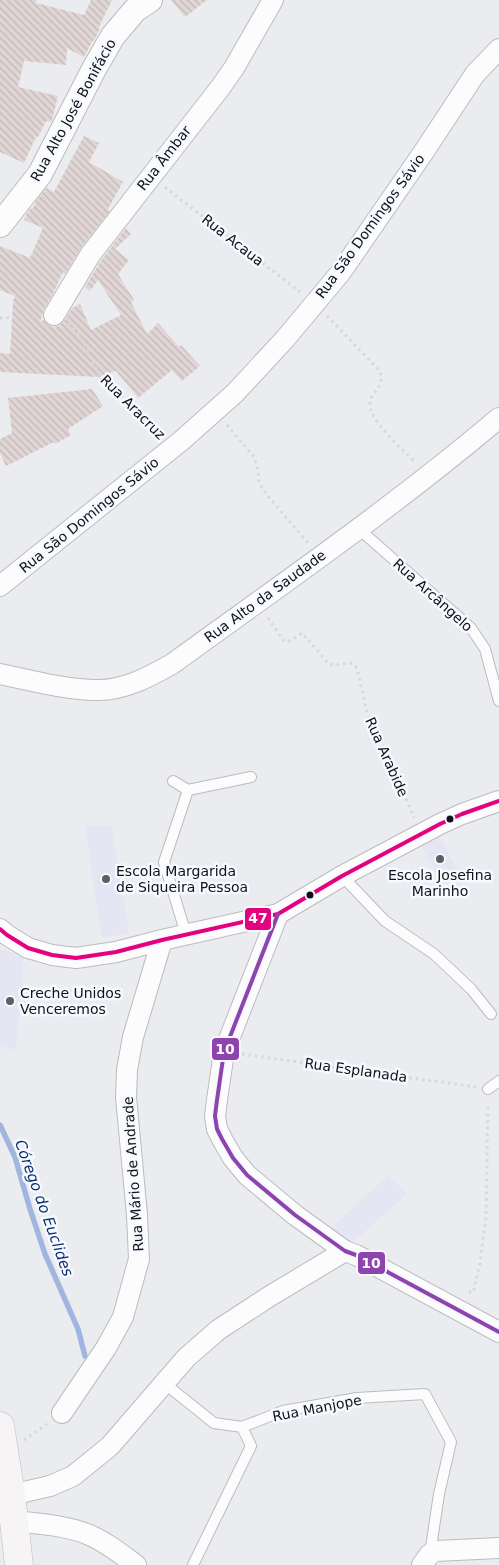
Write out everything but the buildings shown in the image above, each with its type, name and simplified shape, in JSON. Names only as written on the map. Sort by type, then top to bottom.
[{"type":"main road","points":[[0,1426],[13,1508],[19,1565]]},
{"type":"street","name":"Rua Alto José Bonifácio","points":[[0,225],[40,174],[113,36],[135,10],[150,0]]},
{"type":"street","name":"Rua Âmbar","points":[[54,315],[90,255],[234,68],[273,0]]},
{"type":"street","name":"Rua São Domingos Sávio","points":[[0,586],[173,448],[235,394],[285,340],[341,272],[475,74],[499,50]]},
{"type":"street","name":"Rua Alto da Saudade","points":[[0,674],[78,689],[97,690],[113,688],[148,678],[172,664],[359,529],[468,445],[499,418]]},
{"type":"street","points":[[0,929],[6,935],[28,948],[52,955],[76,958],[116,952],[186,934],[278,914],[342,876],[420,835],[462,814],[499,801]]},
{"type":"street","points":[[278,914],[224,1052],[215,1116],[222,1140],[232,1158],[247,1175],[295,1215],[345,1251],[356,1255],[499,1332]]},
{"type":"street","name":"Rua Mário de Andrade","points":[[62,1413],[106,1348],[123,1317],[139,1260],[137,1215],[126,1097],[127,1070],[133,1037],[162,940]]},
{"type":"street","points":[[13,1508],[50,1486],[73,1476],[110,1446],[125,1431],[186,1358],[218,1330],[345,1251]]},
{"type":"street","points":[[13,1508],[59,1527],[86,1533],[100,1540],[136,1565]]},
{"type":"street","points":[[430,1557],[499,1548]]},
{"type":"lane","name":"Rua Arcângelo","points":[[359,529],[471,628],[485,649],[499,701]]},
{"type":"lane","points":[[173,781],[188,790],[251,776]]},
{"type":"lane","points":[[186,934],[164,862],[188,790]]},
{"type":"lane","points":[[342,876],[385,921],[434,954],[471,989],[491,1014]]},
{"type":"lane","points":[[488,1089],[499,1081]]},
{"type":"lane","name":"Rua Manjope","points":[[164,1383],[214,1423],[242,1427],[283,1411],[357,1398],[425,1394],[452,1442],[439,1494],[430,1557]]},
{"type":"lane","points":[[193,1565],[252,1446],[242,1427]]},
{"type":"path","name":"Rua Acaua","points":[[151,176],[315,303],[380,371],[382,377],[381,385],[372,396],[369,404],[371,412],[383,428],[428,475]]},
{"type":"path","points":[[0,318],[54,315]]},
{"type":"path","name":"Rua Aracruz","points":[[54,315],[69,323],[79,334],[101,378],[127,401],[173,448]]},
{"type":"path","points":[[215,411],[254,457],[258,469],[259,482],[266,494],[320,557]]},
{"type":"path","name":"Rua Arabide","points":[[258,602],[283,640],[288,642],[302,633],[329,664],[350,663],[357,668],[368,716],[395,770],[420,835]]},
{"type":"path","name":"Rua Esplanada","points":[[224,1052],[488,1089]]},
{"type":"path","points":[[473,1293],[480,1263],[486,1217],[488,1089]]},
{"type":"path","points":[[5,1454],[62,1413]]},
{"type":"shaded area","name":"Escola Margarida de Siqueira Pessoa","points":[[111,825],[129,933],[102,938],[85,826]]},
{"type":"shaded area","name":"Escola Josefina Marinho","points":[[438,834],[460,875],[444,884],[419,843]]},
{"type":"shaded area","name":"Creche Unidos Venceremos","points":[[0,949],[24,956],[16,1050],[0,1046]]},
{"type":"shaded area","points":[[388,1175],[407,1194],[351,1244],[331,1228]]},
{"type":"waterway","name":"Córego do Euclides","points":[[0,1125],[15,1157],[45,1254],[78,1329],[85,1356]]},
{"type":"transit line","name":"47","points":[[0,929],[28,948],[52,955],[76,958],[116,952],[278,914],[342,876],[440,824],[499,801]]},
{"type":"transit line","name":"10","points":[[278,914],[224,1052],[215,1116],[217,1129],[222,1139],[233,1158],[247,1175],[295,1215],[345,1251],[356,1255],[499,1332]]},
{"type":"place","name":"Escola Josefina Marinho","points":[[440,859]]},
{"type":"place","name":"Escola Margarida de Siqueira Pessoa","points":[[106,879]]},
{"type":"place","name":"Creche Unidos Venceremos","points":[[10,1001]]}]
